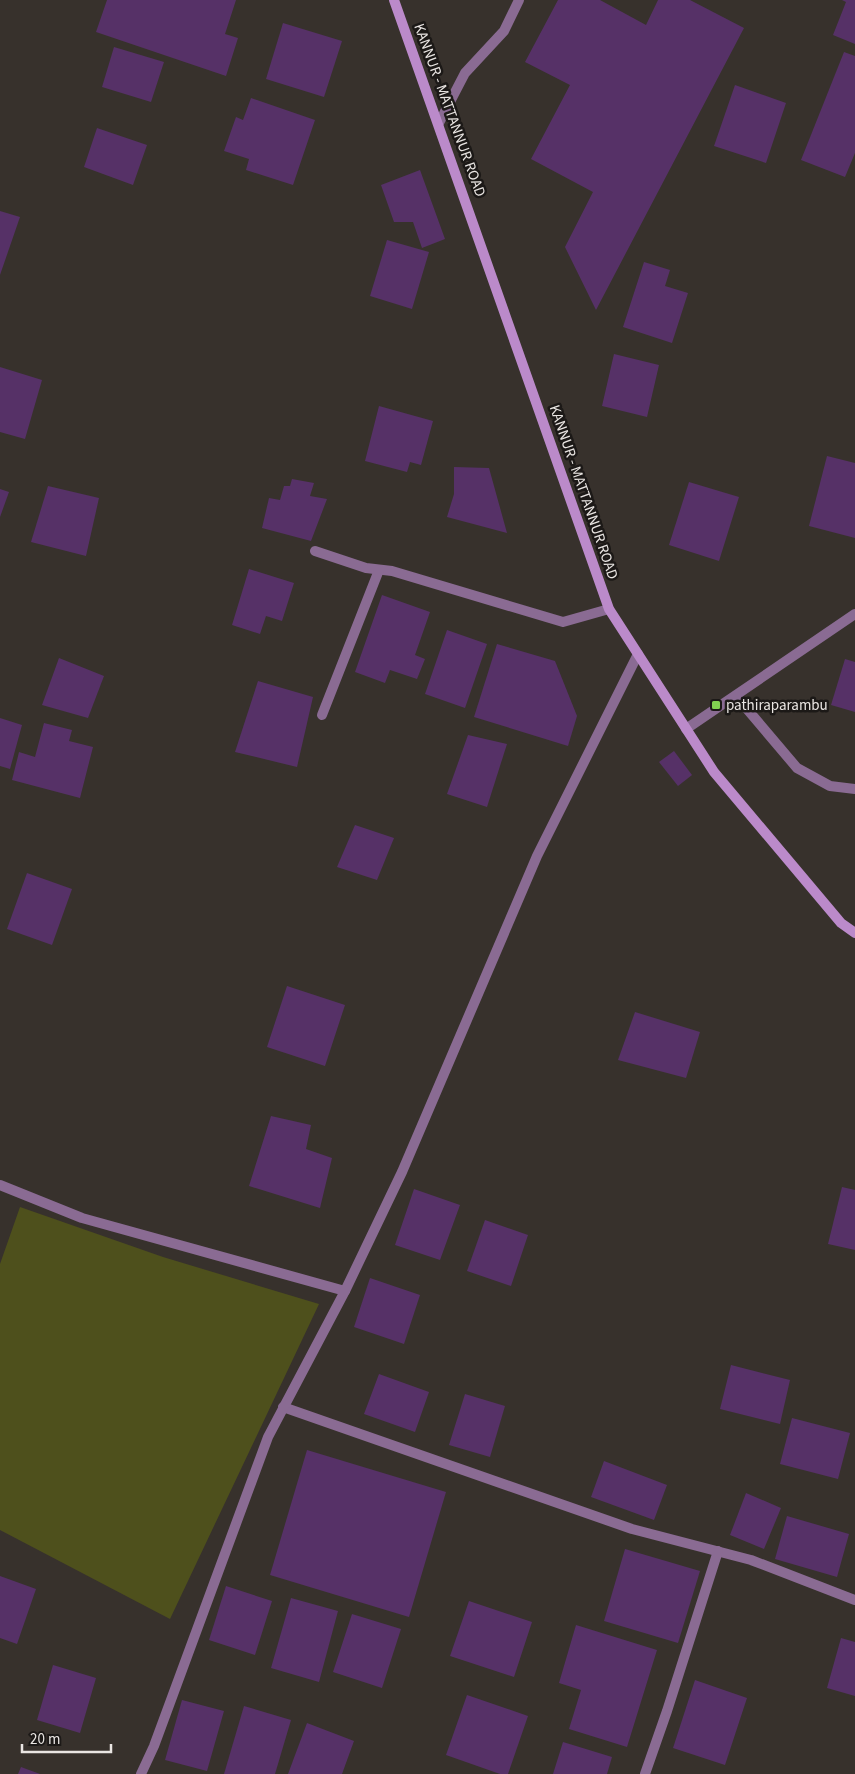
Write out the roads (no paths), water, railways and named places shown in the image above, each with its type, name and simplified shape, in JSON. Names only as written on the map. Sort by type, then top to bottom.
[{"type":"main road","name":"KANNUR - MATTANNUR ROAD","points":[[394,0],[439,123],[608,609],[721,780],[841,923],[855,933]]},
{"type":"street","points":[[439,123],[466,74],[504,31],[519,0]]},
{"type":"street","points":[[315,551],[366,568],[392,571],[563,622],[608,609]]},
{"type":"street","points":[[322,714],[378,570]]},
{"type":"street","points":[[686,728],[855,614]]},
{"type":"street","points":[[141,1774],[154,1746],[268,1437],[345,1291],[402,1172],[537,856],[638,654]]},
{"type":"street","points":[[736,696],[797,768],[830,786],[855,789]]},
{"type":"street","points":[[0,1185],[82,1218],[345,1291]]},
{"type":"street","points":[[283,1407],[632,1529],[751,1560],[855,1600]]},
{"type":"street","points":[[644,1774],[667,1711],[718,1551]]},
{"type":"place","name":"pathiraparambu","points":[[716,705]]}]
